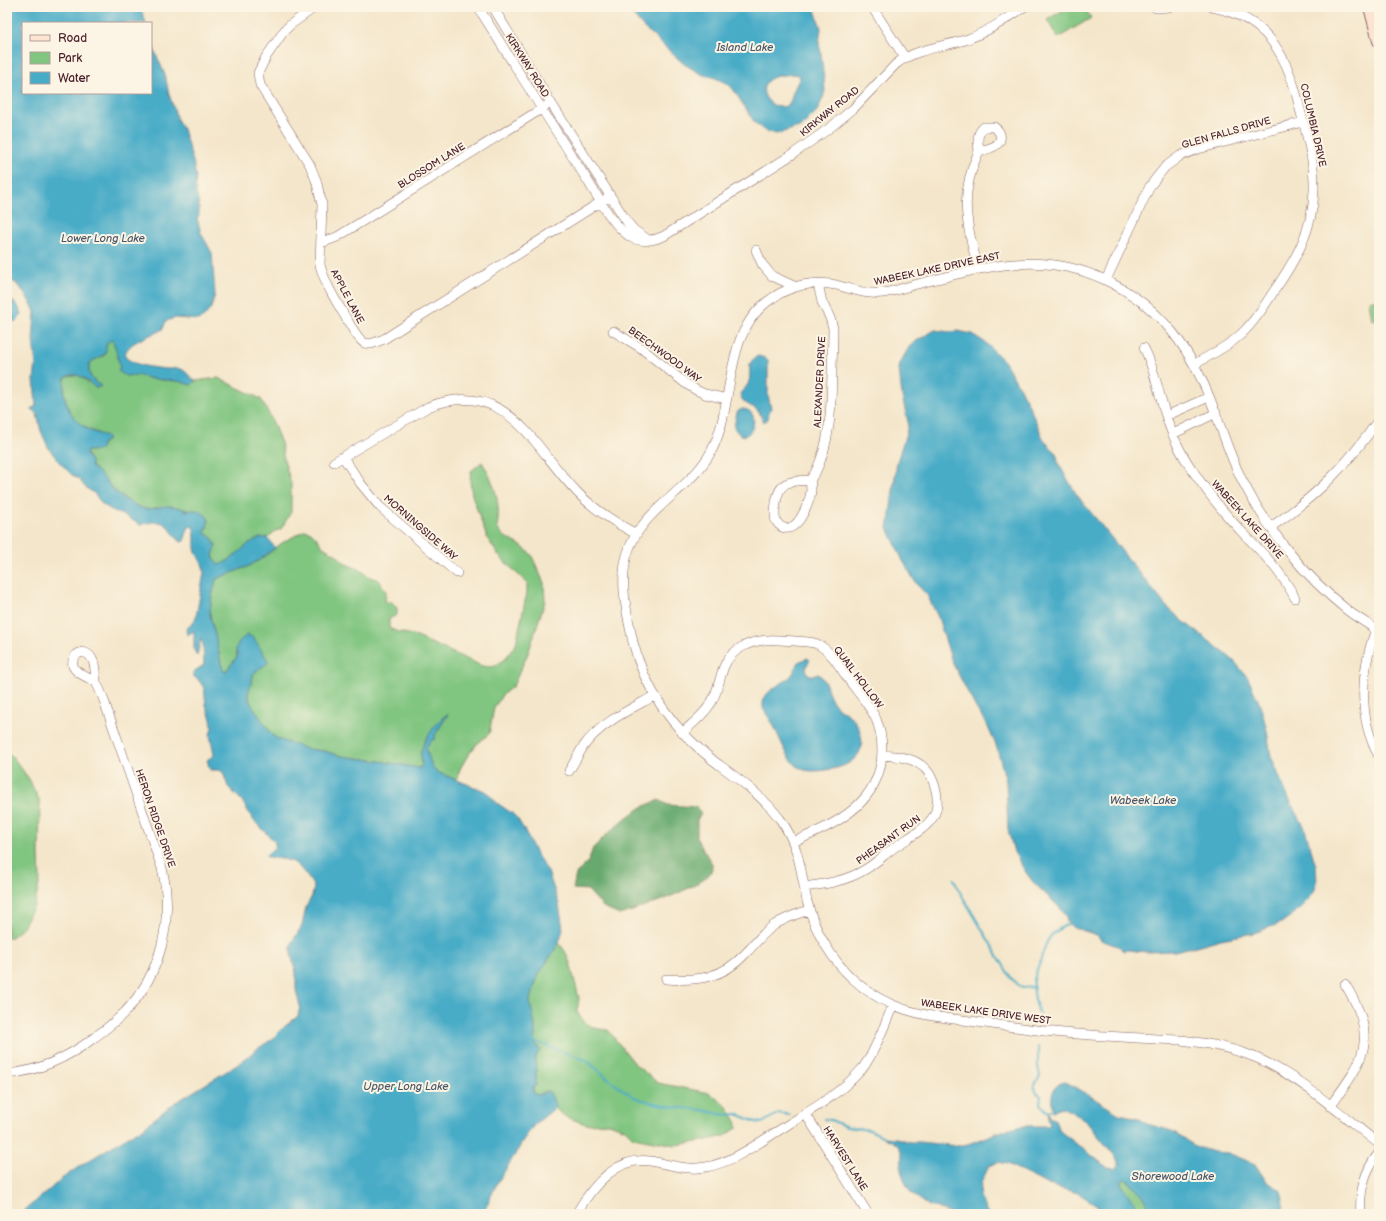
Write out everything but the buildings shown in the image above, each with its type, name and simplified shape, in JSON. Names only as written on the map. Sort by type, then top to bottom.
[{"type":"main road","points":[[1374,13],[1379,41]]},
{"type":"street","name":"APPLE LANE","points":[[315,7],[284,30],[266,57],[258,73],[260,85],[266,96],[314,173],[320,191],[322,206],[320,265],[328,286],[364,343],[371,344],[384,339],[610,196]]},
{"type":"street","name":"KIRKWAY ROAD","points":[[478,7],[612,219],[629,236],[637,240],[656,239],[672,231],[811,141],[852,109],[896,64],[905,58],[919,52],[978,35],[1024,7]]},
{"type":"street","name":"KIRKWAY ROAD","points":[[492,7],[610,196],[634,230],[648,240]]},
{"type":"street","points":[[872,7],[905,58]]},
{"type":"street","points":[[1156,8],[1169,7]]},
{"type":"street","name":"COLUMBIA DRIVE","points":[[1195,364],[1227,345],[1248,328],[1293,264],[1311,216],[1314,188],[1313,162],[1295,88],[1282,55],[1265,33],[1235,10],[1212,7]]},
{"type":"street","name":"BLOSSOM LANE","points":[[321,243],[337,237],[551,103]]},
{"type":"street","name":"GLEN FALLS DRIVE","points":[[1106,280],[1150,186],[1164,167],[1180,156],[1198,149],[1303,122]]},
{"type":"street","points":[[978,269],[968,229],[966,199],[970,173],[979,151]]},
{"type":"street","points":[[756,250],[762,264],[772,276],[794,286]]},
{"type":"street","name":"WABEEK LAKE DRIVE EAST","points":[[636,534],[648,519],[697,472],[709,455],[719,433],[742,332],[756,311],[766,302],[794,286],[818,284],[838,286],[860,292],[882,293],[978,269],[1006,264],[1040,263],[1071,268],[1106,280],[1137,299],[1159,318],[1179,340],[1195,364],[1241,478],[1287,551],[1315,583],[1352,614],[1378,629]]},
{"type":"street","name":"ALEXANDER DRIVE","points":[[810,480],[811,492],[804,512],[797,524],[791,528],[784,528],[779,525],[776,520],[776,502],[778,492],[784,484],[789,482],[810,480],[816,473],[827,437],[831,416],[833,328],[822,302],[818,284]]},
{"type":"street","name":"BEECHWOOD WAY","points":[[613,331],[641,348],[696,390],[705,394],[727,399]]},
{"type":"street","name":"WABEEK LAKE DRIVE","points":[[1144,348],[1154,370],[1166,416],[1184,458],[1228,517],[1283,577],[1295,598]]},
{"type":"street","points":[[1166,416],[1209,396]]},
{"type":"street","points":[[334,462],[421,411],[437,404],[462,400],[488,404],[502,410],[521,425],[575,490],[587,502],[610,519],[636,534]]},
{"type":"street","points":[[1173,434],[1216,413]]},
{"type":"street","points":[[1271,527],[1304,504],[1328,483],[1357,451],[1379,419]]},
{"type":"street","name":"MORNINGSIDE WAY","points":[[344,457],[361,484],[380,507],[458,573]]},
{"type":"street","name":"WABEEK LAKE DRIVE WEST","points":[[636,534],[626,558],[624,592],[635,650],[642,671],[654,696],[668,717],[699,750],[762,798],[777,816],[793,842],[799,858],[809,910],[816,928],[823,942],[840,966],[858,983],[893,1005],[931,1015],[1040,1030],[1199,1042],[1227,1048],[1246,1054],[1270,1065],[1296,1080],[1379,1144]]},
{"type":"street","points":[[1378,629],[1366,659],[1364,693],[1367,725],[1373,744],[1379,756]]},
{"type":"street","name":"QUAIL HOLLOW","points":[[682,733],[707,708],[718,689],[723,666],[727,660],[737,651],[749,644],[764,640],[808,642],[818,644],[831,655],[871,710],[880,728],[882,737],[882,755],[875,783],[861,803],[833,823],[793,842]]},
{"type":"street","name":"HERON RIDGE DRIVE","points":[[7,1074],[32,1070],[61,1059],[80,1048],[114,1022],[131,1005],[146,984],[157,961],[164,937],[167,921],[167,898],[162,868],[105,702],[96,682]]},
{"type":"street","points":[[569,771],[583,747],[596,732],[616,718],[654,696]]},
{"type":"street","name":"PHEASANT RUN","points":[[804,887],[834,883],[858,874],[918,833],[930,821],[936,810],[937,799],[935,784],[929,773],[916,762],[908,758],[882,755]]},
{"type":"street","points":[[666,979],[696,980],[723,971],[743,956],[772,926],[787,918],[809,910]]},
{"type":"street","points":[[1330,1106],[1356,1070],[1363,1054],[1364,1046],[1364,1030],[1360,1012],[1345,984]]},
{"type":"street","points":[[576,1214],[586,1197],[598,1182],[624,1164],[634,1161],[649,1161],[692,1169],[715,1165],[735,1157],[840,1091],[863,1069],[880,1037],[893,1005]]},
{"type":"street","name":"HARVEST LANE","points":[[805,1113],[864,1213]]},
{"type":"street","points":[[1360,1214],[1360,1200],[1364,1182],[1369,1168],[1379,1153]]},
{"type":"green space","points":[[1068,7],[1084,7],[1091,18],[1058,38],[1047,20]]},
{"type":"green space","points":[[1379,299],[1379,319],[1372,320],[1369,301]]},
{"type":"green space","points":[[110,340],[112,340],[115,346],[120,369],[134,376],[137,375],[152,379],[178,381],[191,385],[195,381],[218,378],[261,399],[271,418],[281,443],[284,460],[291,483],[291,512],[281,529],[274,532],[268,538],[266,537],[218,565],[213,556],[216,546],[213,539],[205,533],[209,520],[206,515],[171,506],[148,509],[140,508],[121,496],[91,467],[91,461],[86,453],[88,450],[91,451],[101,448],[103,443],[107,441],[106,437],[85,427],[75,419],[65,398],[64,384],[67,376],[79,375],[89,383],[100,385],[91,377],[89,364],[105,355],[105,346]]},
{"type":"green space","points":[[482,462],[494,486],[496,494],[498,510],[497,528],[505,537],[520,545],[531,554],[544,583],[545,601],[529,651],[513,686],[502,695],[494,708],[489,734],[477,744],[468,755],[460,769],[457,780],[434,771],[426,749],[430,741],[435,739],[435,735],[448,714],[440,720],[424,742],[421,752],[422,765],[419,768],[341,756],[324,751],[307,749],[275,738],[263,723],[250,702],[248,694],[254,673],[263,654],[256,642],[236,652],[237,657],[225,672],[223,671],[210,615],[211,600],[216,579],[249,566],[282,543],[305,530],[311,532],[323,547],[337,555],[346,564],[359,569],[370,577],[379,580],[386,591],[385,602],[392,602],[397,608],[397,615],[389,619],[389,628],[398,632],[413,635],[482,666],[493,667],[505,659],[516,644],[527,592],[527,583],[499,556],[487,538],[472,495],[470,481],[471,471]]},
{"type":"green space","points":[[7,751],[29,779],[40,802],[40,879],[35,904],[23,927],[12,937],[7,937]]},
{"type":"green space","points":[[659,800],[668,805],[696,807],[701,813],[697,820],[697,839],[712,864],[710,873],[696,884],[683,891],[639,909],[619,915],[603,907],[588,890],[573,889],[576,874],[588,862],[593,848],[627,817],[642,807]]},
{"type":"green space","points":[[559,943],[565,951],[570,963],[579,998],[577,1012],[583,1020],[590,1026],[608,1030],[636,1065],[658,1083],[709,1093],[726,1105],[737,1123],[737,1128],[725,1136],[675,1145],[633,1137],[625,1129],[609,1123],[586,1124],[566,1117],[555,1109],[555,1105],[547,1090],[540,1095],[534,1094],[533,1087],[536,1085],[536,1056],[540,1050],[533,1041],[532,1013],[530,1003],[531,995],[539,974]]},
{"type":"green space","points":[[1124,1179],[1132,1184],[1153,1214],[1139,1214],[1123,1185],[1122,1181]]},
{"type":"water","name":"Upper Long Lake","points":[[7,7],[140,7],[146,22],[22,22],[22,94],[152,94],[152,44],[165,75],[169,94],[178,121],[183,129],[193,161],[196,177],[195,186],[199,207],[199,215],[197,218],[201,233],[212,253],[215,294],[211,308],[204,317],[199,320],[175,318],[166,321],[163,329],[134,343],[126,352],[125,357],[134,363],[163,369],[181,369],[195,381],[191,385],[178,381],[152,379],[137,375],[126,376],[118,371],[120,368],[116,349],[112,340],[107,344],[105,354],[89,364],[91,377],[100,385],[100,387],[96,388],[82,377],[74,375],[65,378],[64,394],[68,408],[82,426],[108,439],[103,443],[100,450],[87,451],[86,455],[91,461],[91,467],[99,473],[120,496],[139,507],[146,509],[172,506],[188,511],[197,510],[202,513],[209,520],[205,533],[213,539],[216,546],[213,556],[218,565],[230,559],[255,540],[261,538],[268,538],[275,548],[249,566],[216,579],[211,600],[210,615],[224,672],[237,657],[236,649],[239,642],[248,635],[254,639],[268,660],[268,663],[254,673],[248,694],[250,702],[272,735],[278,739],[307,749],[324,751],[341,756],[419,768],[422,765],[421,752],[424,742],[440,720],[448,714],[435,735],[435,739],[430,741],[426,749],[433,769],[439,773],[485,791],[497,803],[513,814],[525,831],[535,852],[548,872],[559,904],[563,929],[559,943],[539,974],[531,995],[530,1003],[535,1024],[535,1037],[533,1041],[540,1050],[536,1056],[536,1086],[533,1087],[533,1093],[538,1095],[549,1091],[556,1107],[534,1125],[527,1135],[496,1185],[483,1214],[20,1214],[60,1180],[80,1166],[139,1131],[173,1104],[237,1065],[271,1040],[298,1016],[300,1006],[296,990],[296,972],[291,955],[291,946],[302,926],[306,907],[312,896],[314,887],[304,872],[294,862],[265,856],[275,847],[275,842],[254,821],[242,801],[228,787],[223,772],[219,770],[210,770],[207,760],[214,755],[210,735],[212,727],[211,719],[206,705],[204,688],[198,679],[193,676],[193,672],[204,665],[203,645],[201,638],[197,656],[194,650],[194,631],[187,635],[186,629],[193,623],[196,617],[204,573],[195,549],[195,533],[193,527],[190,526],[184,541],[181,542],[165,524],[155,522],[141,525],[102,504],[95,494],[85,487],[79,479],[72,475],[59,462],[48,447],[41,431],[37,414],[31,409],[36,406],[34,379],[36,364],[33,341],[35,312],[20,287],[14,282],[7,280]]},
{"type":"water","name":"Island Lake","points":[[626,7],[814,7],[821,28],[819,45],[825,90],[823,98],[817,111],[799,127],[777,134],[765,131],[755,123],[733,89],[728,84],[713,77],[703,75],[684,64],[642,26]],"holes":[[[793,74],[799,75],[800,77],[788,105],[782,107],[776,106],[766,99],[764,93],[766,82],[772,78],[780,76]]]},
{"type":"water","points":[[7,296],[18,306],[21,314],[16,321],[7,322]]},
{"type":"water","name":"Wabeek Lake","points":[[935,330],[950,332],[958,331],[972,334],[986,343],[1005,362],[1028,403],[1043,438],[1057,453],[1058,463],[1077,495],[1166,606],[1226,654],[1235,662],[1248,678],[1261,707],[1271,756],[1288,797],[1304,826],[1316,866],[1317,883],[1314,891],[1308,900],[1295,913],[1281,923],[1254,933],[1221,939],[1175,951],[1123,951],[1120,947],[1101,940],[1097,935],[1072,927],[1060,908],[1033,882],[1025,871],[1014,852],[1008,830],[1006,781],[996,745],[987,725],[976,708],[952,662],[938,617],[927,595],[917,585],[903,561],[888,528],[897,462],[908,422],[902,396],[899,369],[900,363],[913,343]]},
{"type":"water","points":[[758,356],[768,360],[768,395],[771,408],[768,419],[764,422],[758,411],[745,402],[740,394],[748,384],[751,362]]},
{"type":"water","points":[[742,409],[749,411],[753,416],[754,422],[749,433],[745,436],[739,434],[734,427],[737,412]]},
{"type":"water","points":[[808,658],[810,661],[806,668],[809,675],[819,674],[822,677],[834,703],[853,718],[858,726],[862,744],[860,751],[851,762],[844,766],[820,771],[810,771],[804,770],[797,766],[788,755],[763,708],[763,702],[768,693],[791,676],[798,662]]},
{"type":"water","name":"Shorewood Lake","points":[[1064,1082],[1074,1086],[1119,1114],[1139,1118],[1147,1124],[1169,1130],[1197,1147],[1213,1152],[1228,1153],[1255,1164],[1266,1181],[1281,1191],[1284,1204],[1283,1214],[1153,1214],[1132,1184],[1124,1179],[1122,1181],[1122,1185],[1136,1206],[1139,1214],[1101,1214],[1097,1205],[1078,1193],[1048,1185],[1008,1164],[997,1162],[989,1166],[981,1183],[980,1197],[988,1214],[950,1214],[938,1208],[929,1206],[911,1193],[901,1171],[902,1153],[899,1147],[884,1137],[896,1138],[910,1142],[957,1146],[968,1144],[999,1132],[1018,1127],[1048,1126],[1050,1124],[1048,1119],[1049,1112],[1050,1117],[1054,1119],[1061,1132],[1108,1168],[1114,1169],[1119,1165],[1119,1161],[1084,1119],[1064,1108],[1060,1107],[1053,1111],[1052,1094],[1056,1086]]},
{"type":"waterway","points":[[954,879],[958,889],[1011,978],[1022,988],[1034,987]]},
{"type":"waterway","points":[[1039,1014],[1034,993],[1035,976],[1046,943],[1056,931],[1068,924]]},
{"type":"waterway","points":[[533,1041],[586,1060],[616,1085],[636,1098],[674,1107],[702,1110],[724,1115],[737,1114],[762,1123],[779,1113],[790,1115]]},
{"type":"waterway","points":[[1038,1047],[1038,1067],[1040,1076],[1034,1087],[1037,1093],[1041,1096],[1040,1104],[1048,1112],[1052,1110]]},
{"type":"waterway","points":[[824,1119],[831,1120],[847,1127],[870,1130],[884,1137]]},
{"type":"water label","name":"Lower Long Lake","points":[[103,238]]}]
